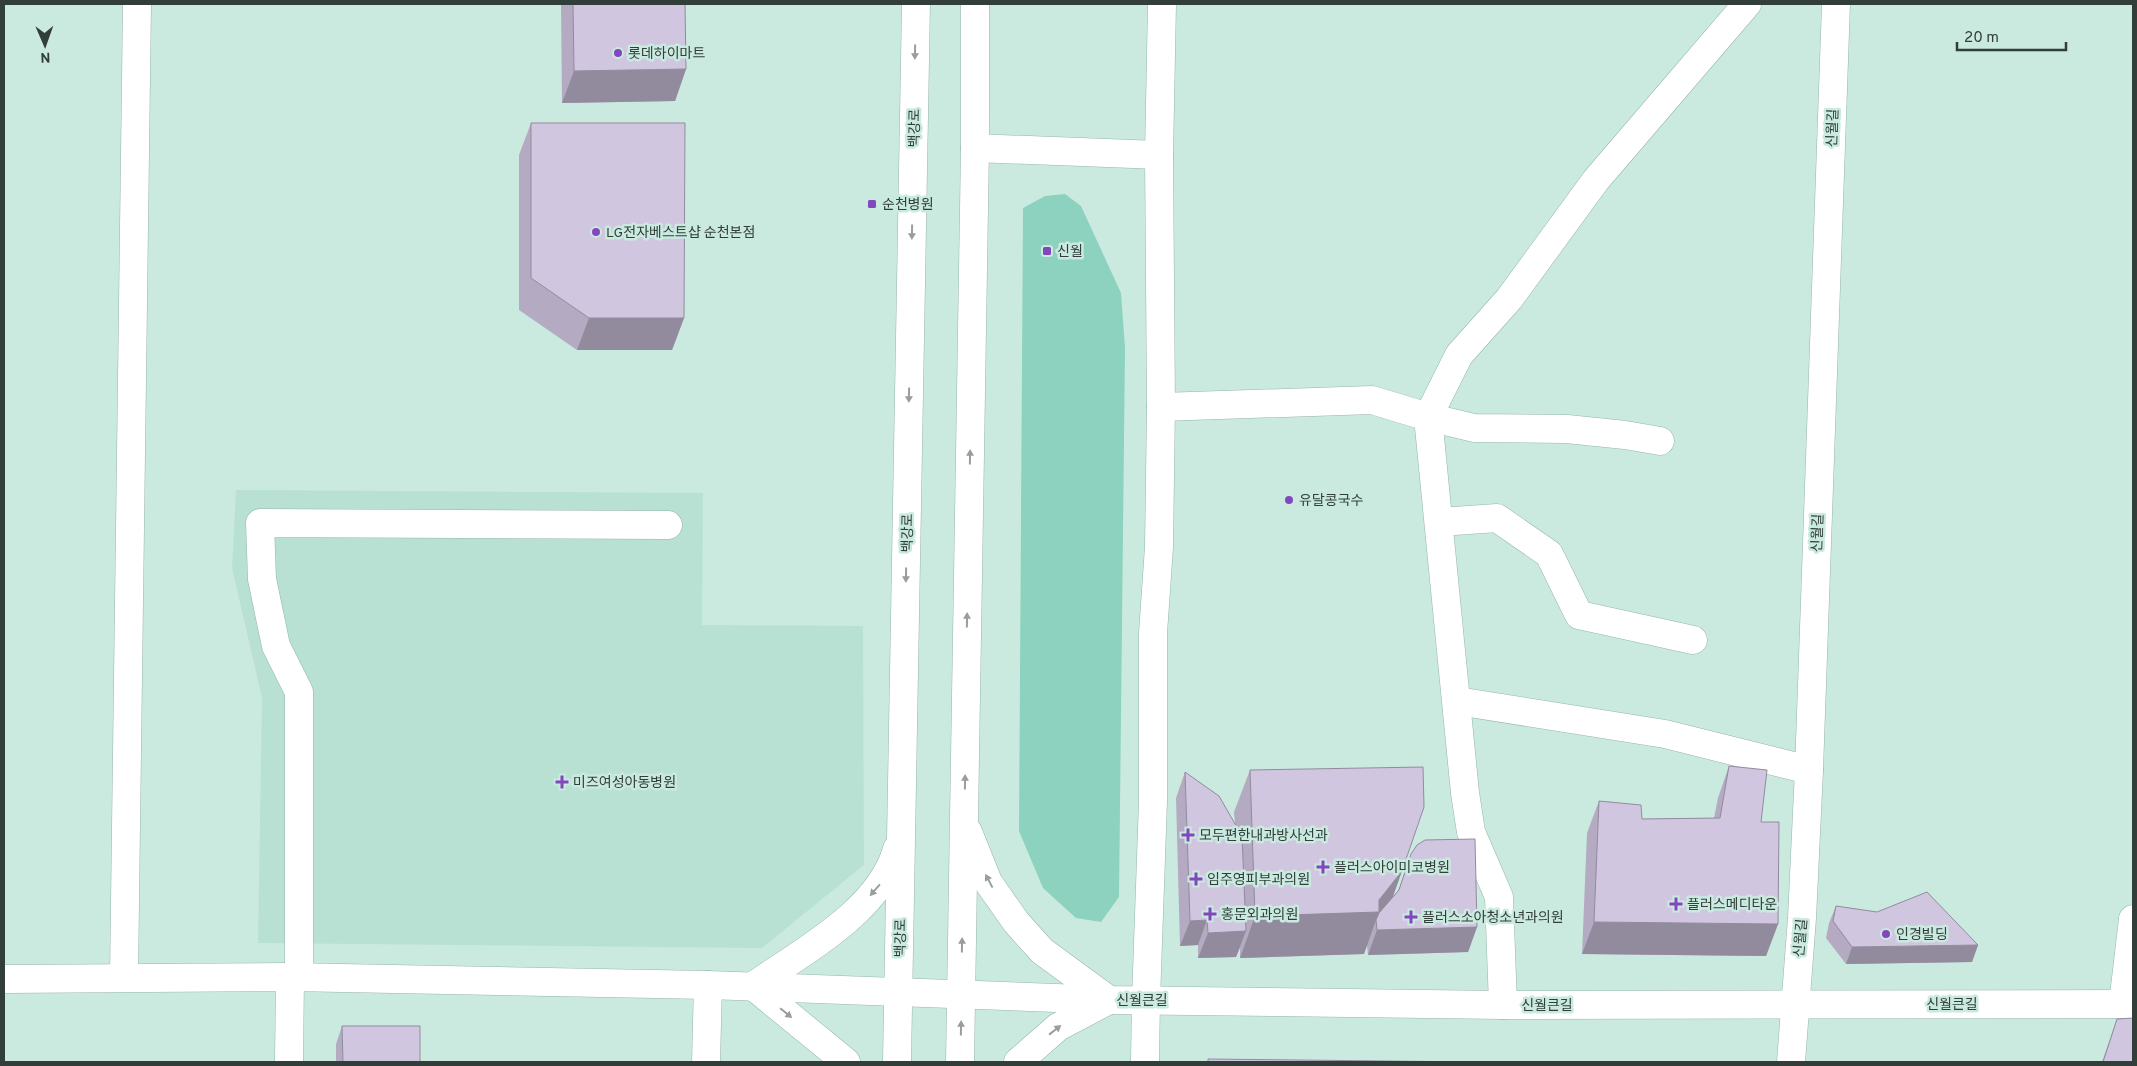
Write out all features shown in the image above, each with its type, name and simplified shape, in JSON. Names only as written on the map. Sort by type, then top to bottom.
[{"type":"street","points":[[124,977],[137,4]]},
{"type":"street","name":"백강로","points":[[897,1062],[916,4]]},
{"type":"street","points":[[960,1062],[975,148],[975,4]]},
{"type":"street","points":[[1146,1062],[1152,801],[1153,633],[1159,547],[1161,407],[1159,154],[1162,4]]},
{"type":"street","points":[[1503,1005],[1499,897],[1470,832],[1428,417],[1459,355],[1508,298],[1596,180],[1747,4]]},
{"type":"street","name":"신월길","points":[[1791,1062],[1802,918],[1809,770],[1836,4]]},
{"type":"street","points":[[975,148],[1159,154]]},
{"type":"street","points":[[1161,407],[1372,400],[1428,417],[1474,428],[1567,429],[1660,441]]},
{"type":"street","points":[[1440,522],[1497,518],[1549,554],[1579,615],[1693,640]]},
{"type":"street","points":[[289,1062],[295,977],[299,692],[276,646],[262,579],[260,523],[668,525]]},
{"type":"street","points":[[1456,701],[1665,734],[1809,770]]},
{"type":"street","points":[[964,821],[988,882],[1016,922],[1042,951],[1109,1000],[1058,1027],[1018,1062]]},
{"type":"street","points":[[846,1062],[753,986],[831,932],[858,908],[879,886],[894,861],[902,831]]},
{"type":"street","points":[[2128,1004],[2133,919]]},
{"type":"street","name":"신월큰길","points":[[4,979],[295,977],[753,986],[1109,1000],[1503,1005],[2128,1004]]},
{"type":"street","points":[[706,1062],[708,985]]},
{"type":"shaded area","points":[[1065,194],[1081,206],[1121,293],[1125,348],[1119,897],[1101,922],[1076,918],[1043,888],[1019,831],[1023,208],[1045,196]]},
{"type":"shaded area","name":"미즈여성아동병원","points":[[236,490],[703,493],[702,625],[863,626],[864,865],[762,948],[258,943],[262,698],[232,568]]},
{"type":"building","name":"롯데하이마트","points":[[573,4],[685,4],[686,69],[574,71]]},
{"type":"building","name":"LG전자베스트샵 순천본점","points":[[531,123],[685,123],[684,318],[589,318],[531,278]]},
{"type":"building","name":"플러스메디타운","points":[[1729,766],[1767,770],[1761,822],[1779,822],[1778,924],[1594,922],[1599,801],[1641,805],[1642,819],[1720,818]]},
{"type":"building","points":[[1423,767],[1424,807],[1402,871],[1379,900],[1379,912],[1255,916],[1250,770]]},
{"type":"building","points":[[1185,772],[1219,796],[1242,836],[1246,931],[1208,933],[1207,920],[1190,921]]},
{"type":"building","points":[[1475,839],[1477,927],[1377,930],[1376,920],[1379,913],[1399,890],[1411,854],[1417,845],[1425,840]]},
{"type":"building","points":[[1927,892],[1978,945],[1852,947],[1833,921],[1836,906],[1877,912]]},
{"type":"building","points":[[2133,1018],[2133,1062],[2103,1062],[2117,1019]]},
{"type":"building","points":[[342,1026],[420,1026],[420,1062],[343,1062]]},
{"type":"building","points":[[1208,1059],[1476,1062],[1208,1062]]},
{"type":"place","name":"롯데하이마트","points":[[618,53]]},
{"type":"place","name":"순천병원","points":[[872,204]]},
{"type":"place","name":"LG전자베스트샵 순천본점","points":[[596,232]]},
{"type":"place","name":"신월","points":[[1047,251]]},
{"type":"place","name":"유달콩국수","points":[[1289,500]]},
{"type":"place","name":"미즈여성아동병원","points":[[562,782]]},
{"type":"place","name":"모두편한내과방사선과","points":[[1188,835]]},
{"type":"place","name":"플러스아이미코병원","points":[[1323,867]]},
{"type":"place","name":"임주영피부과의원","points":[[1196,879]]},
{"type":"place","name":"플러스메디타운","points":[[1676,904]]},
{"type":"place","name":"홍문외과의원","points":[[1210,914]]},
{"type":"place","name":"플러스소아청소년과의원","points":[[1411,917]]},
{"type":"place","name":"인경빌딩","points":[[1886,934]]}]
